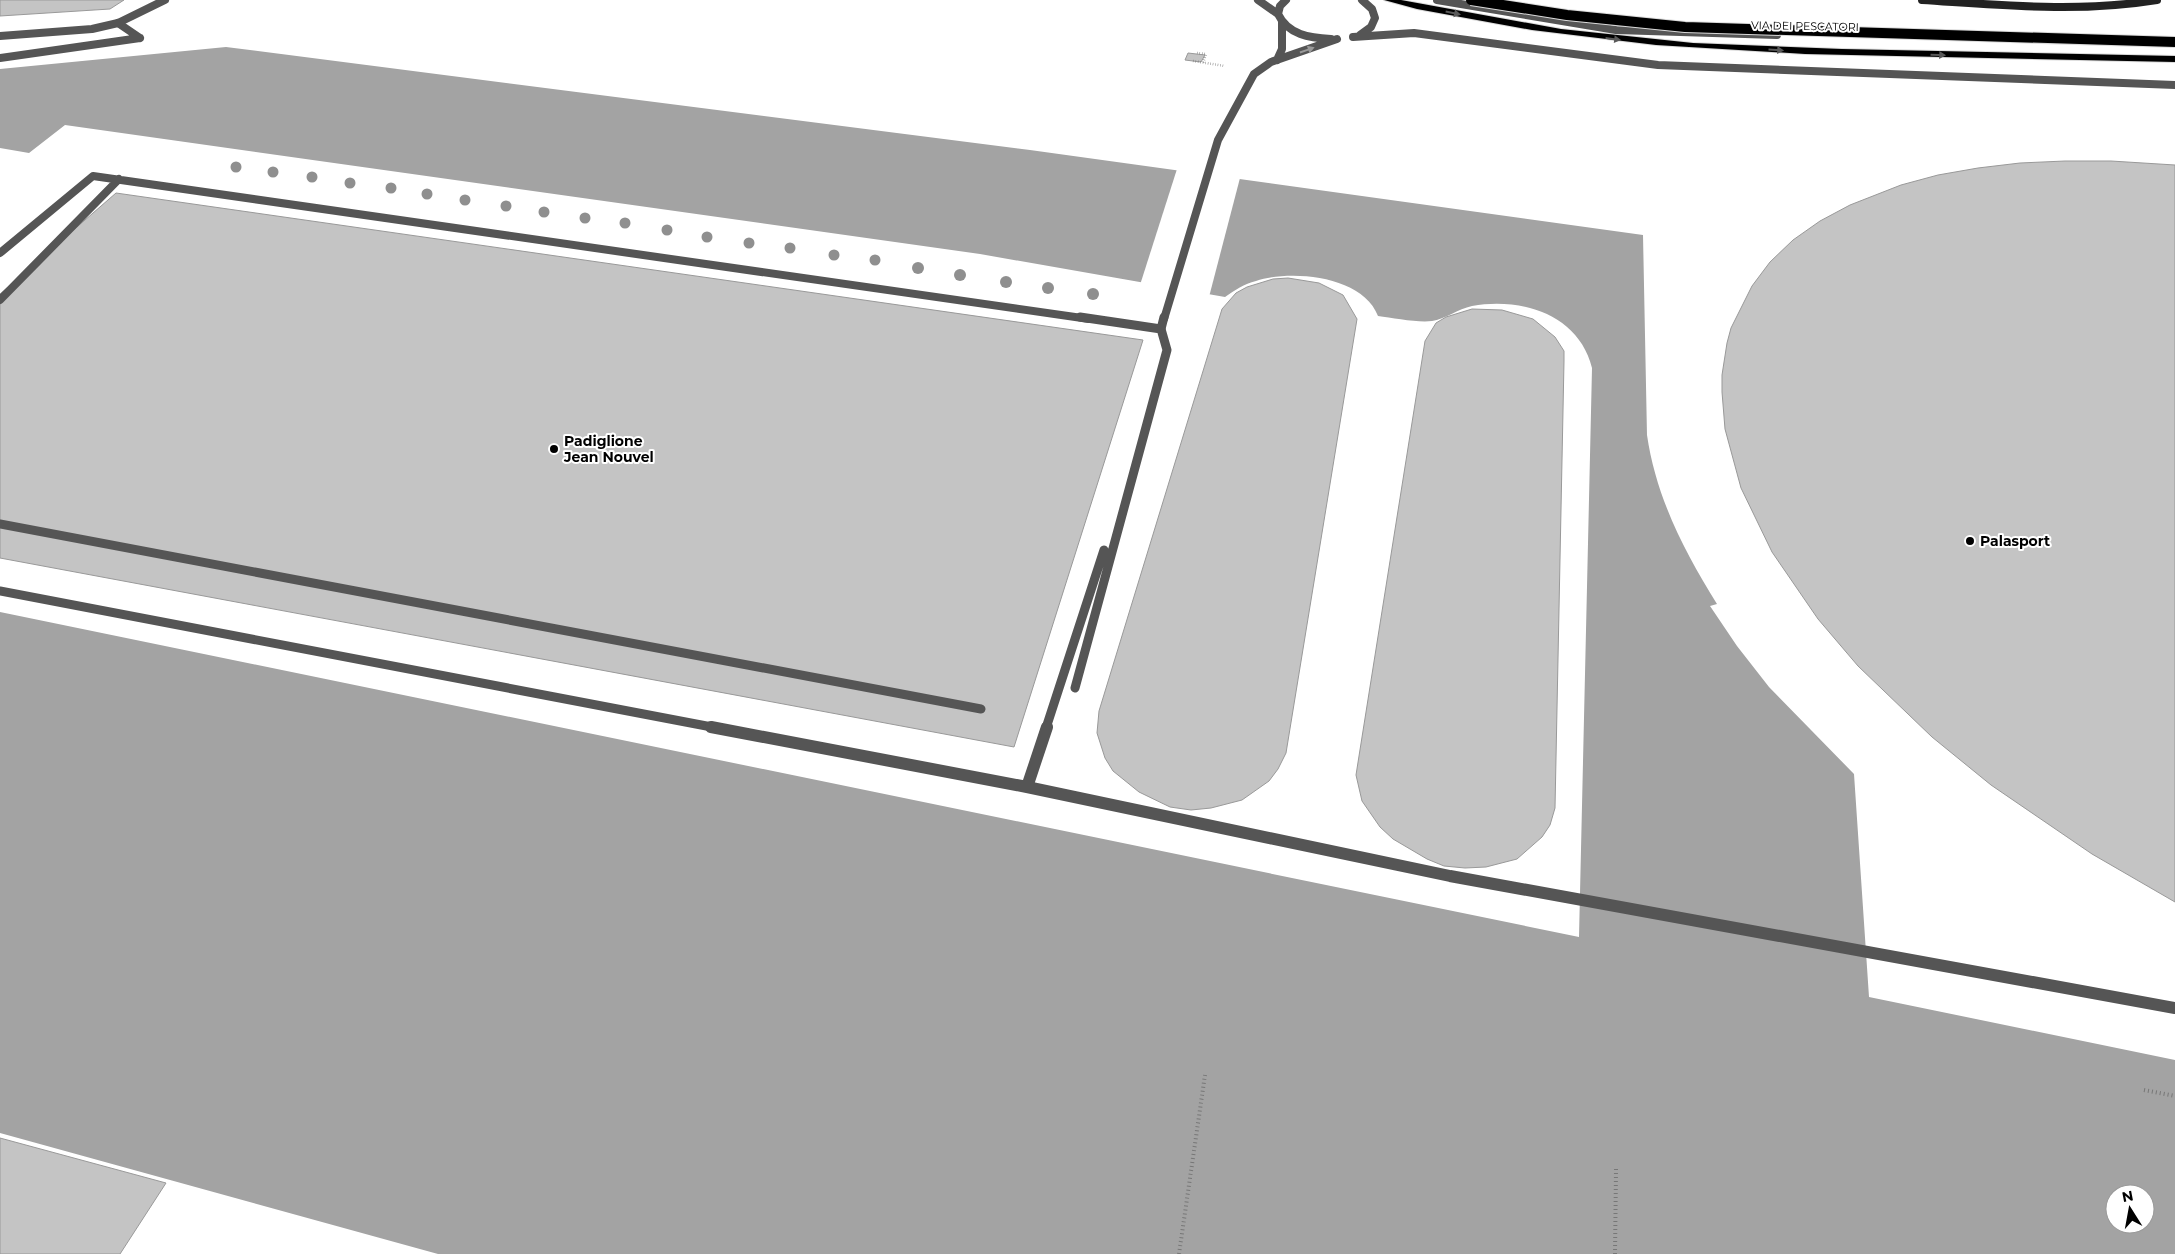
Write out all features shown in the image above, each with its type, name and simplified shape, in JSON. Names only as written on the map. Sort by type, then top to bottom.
[{"type":"highway","points":[[1388,0],[1548,30],[1690,45],[1792,51],[2175,60]]},
{"type":"highway","points":[[1471,0],[1567,15],[1685,28],[2175,42]]},
{"type":"main road","points":[[1922,0],[2095,8],[2134,5],[2157,0]]},
{"type":"street","points":[[144,11],[157,0]]},
{"type":"street","points":[[0,36],[92,29],[118,23],[165,0]]},
{"type":"street","points":[[1258,0],[1278,14],[1282,22],[1291,30],[1304,35],[1337,39]]},
{"type":"street","points":[[1278,14],[1280,6],[1286,0]]},
{"type":"street","points":[[1353,37],[1370,29],[1376,17],[1373,9],[1362,0]]},
{"type":"street","name":"VIA DEI PESCATORI","points":[[1438,0],[1616,30],[2081,44],[2175,38]]},
{"type":"street","points":[[1277,60],[1282,49],[1282,22]]},
{"type":"street","points":[[0,58],[140,38],[118,23]]},
{"type":"street","points":[[1075,688],[1166,350],[1161,329],[1218,140],[1254,74],[1266,64],[1337,39],[1414,33],[1658,65],[2175,85]]},
{"type":"street","points":[[0,253],[93,176],[1161,329]]},
{"type":"street","points":[[0,300],[119,179]]},
{"type":"street","points":[[0,524],[982,709]]},
{"type":"street","points":[[1027,787],[1104,550]]},
{"type":"street","points":[[0,591],[1027,787],[1450,876],[2175,1008]]},
{"type":"path","points":[[1197,53],[1206,54],[1203,63]]},
{"type":"path","points":[[1179,1254],[1205,1075]]},
{"type":"path","points":[[2144,1090],[2175,1096]]},
{"type":"path","points":[[1615,1254],[1616,1169]]},
{"type":"shaded area","points":[[226,47],[1030,150],[1643,235],[1647,435],[1657,480],[1664,502],[1683,544],[1717,604],[1710,606],[1737,646],[1769,687],[1854,774],[1869,997],[2175,1060],[2175,1254],[438,1254],[0,1133],[0,612],[1579,937],[1592,368],[1585,350],[1575,335],[1562,323],[1546,314],[1510,304],[1467,307],[1432,321],[1398,319],[1378,316],[1370,303],[1358,292],[1342,284],[1306,276],[1271,277],[1244,286],[1225,297],[980,254],[65,125],[29,153],[0,148],[0,69]]},
{"type":"pier","points":[[1177,169],[1240,178],[1209,297],[1140,285]]},
{"type":"building","points":[[0,0],[124,0],[110,9],[0,16]]},
{"type":"building","points":[[1188,53],[1205,55],[1201,62],[1185,60]]},
{"type":"building","name":"Palasport","points":[[2111,161],[2175,165],[2175,902],[2092,854],[1991,785],[1932,737],[1858,666],[1818,619],[1772,552],[1741,488],[1725,429],[1722,375],[1731,328],[1752,286],[1770,262],[1793,240],[1820,221],[1850,205],[1901,185],[1938,175],[1978,168],[2020,163]]},
{"type":"building","name":"Padiglione Jean Nouvel","points":[[116,193],[1143,340],[1014,747],[0,558],[0,294]]},
{"type":"building","points":[[1288,278],[1319,283],[1343,295],[1357,319],[1286,753],[1269,781],[1242,800],[1211,808],[1191,810],[1170,807],[1139,792],[1113,771],[1105,758],[1097,733],[1099,711],[1222,309],[1236,293],[1247,287],[1273,279]]},
{"type":"building","points":[[1472,309],[1502,310],[1533,319],[1555,337],[1564,351],[1564,361],[1555,808],[1550,825],[1542,837],[1517,859],[1486,867],[1465,868],[1444,866],[1427,859],[1393,839],[1380,827],[1362,801],[1356,775],[1425,341],[1436,323],[1446,317]]},
{"type":"building","points":[[0,1138],[166,1183],[120,1254],[0,1254]]},
{"type":"place","name":"Padiglione Jean Nouvel","points":[[554,449]]},
{"type":"place","name":"Palasport","points":[[1970,541]]}]
